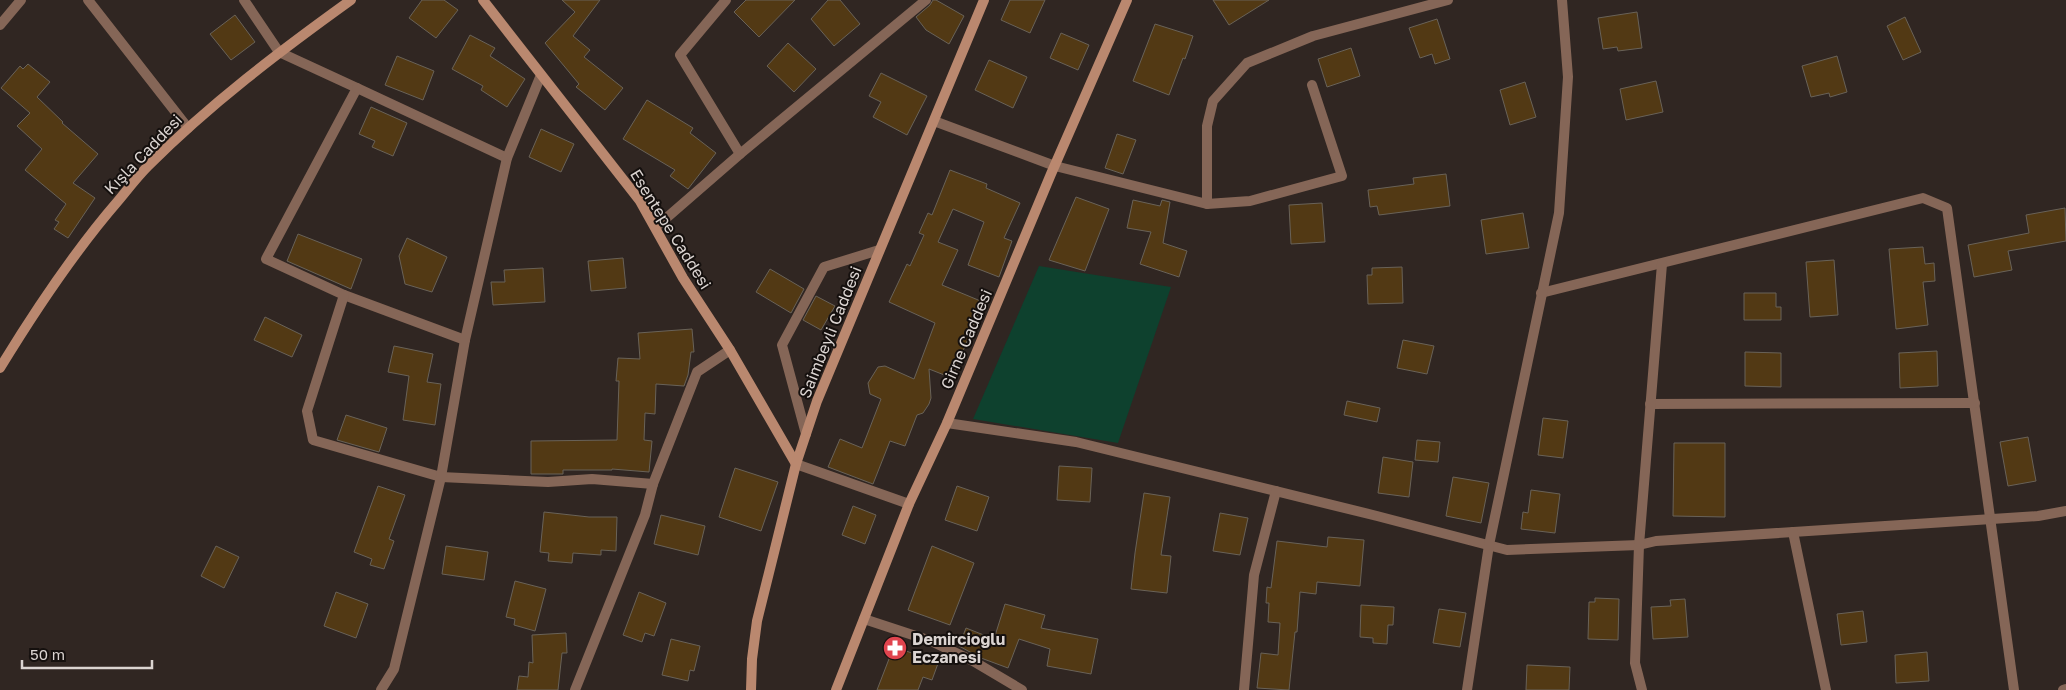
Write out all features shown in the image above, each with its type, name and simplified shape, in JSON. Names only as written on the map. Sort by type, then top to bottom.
[{"type":"street","points":[[0,25],[21,0]]},
{"type":"street","points":[[88,0],[188,128]]},
{"type":"street","points":[[244,0],[279,52],[507,158]]},
{"type":"street","name":"Kışla Caddesi","points":[[0,368],[35,311],[80,247],[146,168],[188,128],[279,52],[351,0]]},
{"type":"street","name":"Esentepe Caddesi","points":[[483,0],[640,201],[683,278],[730,350],[796,464]]},
{"type":"street","points":[[726,0],[680,56],[740,154]]},
{"type":"street","points":[[656,227],[740,154],[926,0]]},
{"type":"street","name":"Saimbeyli Caddesi","points":[[751,690],[752,660],[757,622],[796,464],[806,434],[879,250],[984,0]]},
{"type":"street","name":"Girne Caddesi","points":[[836,690],[909,504],[947,423],[1127,0]]},
{"type":"street","points":[[1207,204],[1207,126],[1213,101],[1247,63],[1313,36],[1445,0]]},
{"type":"street","points":[[1467,690],[1489,545],[1559,213],[1568,78],[1562,0]]},
{"type":"street","points":[[381,690],[394,669],[441,477],[465,340],[507,158],[541,75]]},
{"type":"street","points":[[934,121],[1055,166],[1207,204],[1250,201],[1342,176],[1312,85]]},
{"type":"street","points":[[357,88],[266,259],[344,294],[465,340]]},
{"type":"street","points":[[1542,293],[1923,198],[1947,208],[1992,519],[2014,690]]},
{"type":"street","points":[[806,434],[782,345],[824,267],[879,250]]},
{"type":"street","points":[[1642,690],[1635,663],[1639,545],[1662,264]]},
{"type":"street","points":[[344,294],[307,411],[313,440],[441,477],[548,482],[592,479],[653,484]]},
{"type":"street","points":[[575,690],[645,515],[653,484],[698,372],[730,350]]},
{"type":"street","points":[[1650,404],[1975,403]]},
{"type":"street","points":[[947,423],[1076,442],[1507,550],[1639,545],[1656,541],[2038,516],[2066,511]]},
{"type":"street","points":[[796,464],[909,504]]},
{"type":"street","points":[[1244,690],[1254,575],[1276,491]]},
{"type":"street","points":[[1793,532],[1826,690]]},
{"type":"street","points":[[864,620],[931,641],[1022,690]]},
{"type":"green space","points":[[1039,266],[1171,287],[1118,443],[973,419]]},
{"type":"building","points":[[422,0],[444,0],[458,10],[436,38],[409,18]]},
{"type":"building","points":[[562,0],[600,0],[573,36],[590,50],[584,57],[623,88],[605,110],[576,87],[579,84],[545,43],[575,12]]},
{"type":"building","points":[[746,0],[795,0],[759,37],[734,12]]},
{"type":"building","points":[[828,0],[840,0],[860,24],[834,46],[811,19]]},
{"type":"building","points":[[933,0],[964,16],[949,44],[926,30],[916,17]]},
{"type":"building","points":[[1010,0],[1045,0],[1030,33],[1001,20]]},
{"type":"building","points":[[1213,0],[1269,0],[1229,25]]},
{"type":"building","points":[[1637,12],[1642,48],[1618,51],[1617,47],[1603,49],[1598,18]]},
{"type":"building","points":[[235,15],[255,42],[231,60],[210,34]]},
{"type":"building","points":[[1905,17],[1921,52],[1903,60],[1887,26]]},
{"type":"building","points":[[1437,19],[1450,59],[1435,64],[1432,54],[1420,58],[1409,28]]},
{"type":"building","points":[[1155,24],[1193,36],[1169,95],[1133,81]]},
{"type":"building","points":[[1061,33],[1089,45],[1078,70],[1050,58]]},
{"type":"building","points":[[470,35],[495,48],[490,56],[525,79],[507,107],[481,90],[483,86],[452,69]]},
{"type":"building","points":[[788,43],[816,69],[794,92],[767,66]]},
{"type":"building","points":[[1351,48],[1360,76],[1327,87],[1318,59]]},
{"type":"building","points":[[397,56],[434,71],[423,100],[385,85]]},
{"type":"building","points":[[1837,56],[1847,92],[1830,97],[1829,93],[1811,97],[1802,66]]},
{"type":"building","points":[[989,60],[1027,77],[1013,108],[975,90]]},
{"type":"building","points":[[28,64],[50,82],[37,97],[62,123],[98,154],[73,183],[95,198],[68,238],[54,229],[59,222],[55,220],[66,204],[25,170],[42,149],[17,126],[30,113],[1,88],[20,66],[23,69]]},
{"type":"building","points":[[881,73],[927,96],[907,135],[873,117],[881,102],[869,96]]},
{"type":"building","points":[[1656,81],[1663,112],[1626,120],[1620,89]]},
{"type":"building","points":[[1525,82],[1536,117],[1510,125],[1500,90]]},
{"type":"building","points":[[647,100],[693,128],[690,133],[716,153],[688,189],[670,176],[675,170],[623,139]]},
{"type":"building","points":[[371,107],[407,123],[393,156],[372,147],[375,141],[359,134]]},
{"type":"building","points":[[541,129],[574,144],[561,172],[529,157]]},
{"type":"building","points":[[1117,134],[1136,140],[1123,174],[1105,168]]},
{"type":"building","points":[[950,170],[987,184],[986,188],[1020,203],[1004,238],[1012,241],[999,277],[968,265],[984,222],[953,209],[938,242],[958,250],[942,285],[983,302],[952,378],[929,369],[931,398],[929,404],[923,413],[917,415],[905,446],[890,441],[873,484],[828,467],[840,439],[862,448],[881,399],[870,394],[868,383],[878,367],[885,366],[914,379],[935,323],[889,302],[907,264],[910,266],[924,235],[919,233],[928,213],[932,215]]},
{"type":"building","points":[[1446,174],[1450,206],[1379,215],[1377,206],[1370,207],[1368,190],[1414,184],[1413,178]]},
{"type":"building","points":[[1076,197],[1109,209],[1085,271],[1049,260]]},
{"type":"building","points":[[1133,200],[1160,206],[1162,200],[1170,202],[1163,243],[1187,251],[1179,277],[1140,264],[1151,232],[1127,228]]},
{"type":"building","points":[[1322,203],[1325,242],[1291,244],[1289,205]]},
{"type":"building","points":[[2065,208],[2066,241],[2008,251],[2012,270],[1974,277],[1968,245],[2029,233],[2026,215]]},
{"type":"building","points":[[1523,213],[1529,248],[1486,254],[1481,220]]},
{"type":"building","points":[[298,234],[362,259],[351,289],[287,261]]},
{"type":"building","points":[[407,238],[447,257],[432,292],[405,284],[399,256]]},
{"type":"building","points":[[1923,247],[1925,264],[1934,263],[1935,281],[1923,282],[1928,325],[1896,329],[1889,249]]},
{"type":"building","points":[[623,258],[626,288],[591,291],[588,261]]},
{"type":"building","points":[[1834,260],[1838,315],[1810,317],[1806,262]]},
{"type":"building","points":[[1402,267],[1403,303],[1368,304],[1367,275],[1372,275],[1372,268]]},
{"type":"building","points":[[543,268],[545,302],[493,305],[491,282],[505,282],[504,270]]},
{"type":"building","points":[[770,269],[804,289],[791,313],[756,292]]},
{"type":"building","points":[[1744,293],[1776,293],[1776,307],[1781,307],[1781,320],[1744,320]]},
{"type":"building","points":[[816,296],[835,306],[821,330],[803,320]]},
{"type":"building","points":[[265,317],[302,335],[292,357],[254,340]]},
{"type":"building","points":[[692,329],[694,352],[691,352],[688,375],[684,386],[656,384],[655,414],[645,413],[644,440],[652,441],[649,472],[612,469],[563,470],[563,474],[531,474],[531,441],[617,440],[619,381],[616,381],[618,358],[640,359],[638,333]]},
{"type":"building","points":[[1403,340],[1434,346],[1427,374],[1397,368]]},
{"type":"building","points":[[394,346],[433,354],[427,382],[441,384],[435,425],[403,420],[409,376],[388,372]]},
{"type":"building","points":[[1937,351],[1938,386],[1900,388],[1899,353]]},
{"type":"building","points":[[1745,352],[1781,353],[1781,387],[1745,386]]},
{"type":"building","points":[[1347,401],[1380,408],[1377,422],[1344,415]]},
{"type":"building","points":[[346,415],[387,428],[379,452],[337,440]]},
{"type":"building","points":[[1543,418],[1568,421],[1563,458],[1538,455]]},
{"type":"building","points":[[2028,437],[2036,481],[2008,486],[2000,442]]},
{"type":"building","points":[[1417,440],[1440,442],[1438,462],[1415,460]]},
{"type":"building","points":[[1674,443],[1725,443],[1725,517],[1673,516]]},
{"type":"building","points":[[1383,457],[1413,462],[1409,497],[1378,493]]},
{"type":"building","points":[[1059,466],[1092,468],[1090,502],[1057,500]]},
{"type":"building","points":[[735,468],[778,482],[761,531],[719,517]]},
{"type":"building","points":[[1453,477],[1489,483],[1481,523],[1446,516]]},
{"type":"building","points":[[378,486],[405,495],[389,539],[394,541],[384,569],[370,565],[372,559],[354,552]]},
{"type":"building","points":[[957,486],[989,497],[977,531],[945,520]]},
{"type":"building","points":[[1531,490],[1560,494],[1555,533],[1521,529],[1523,512],[1528,513]]},
{"type":"building","points":[[1144,493],[1170,497],[1161,555],[1171,556],[1167,593],[1131,589]]},
{"type":"building","points":[[853,506],[876,515],[865,544],[842,535]]},
{"type":"building","points":[[544,512],[589,517],[617,517],[616,551],[601,550],[601,555],[573,553],[572,563],[548,561],[549,553],[540,552]]},
{"type":"building","points":[[1220,513],[1248,518],[1240,555],[1213,551]]},
{"type":"building","points":[[661,515],[705,526],[698,555],[654,544]]},
{"type":"building","points":[[1328,537],[1364,540],[1360,586],[1317,582],[1316,594],[1300,592],[1289,690],[1257,688],[1261,653],[1278,655],[1280,623],[1268,622],[1269,603],[1266,603],[1267,587],[1271,588],[1277,541],[1327,547]]},
{"type":"building","points":[[216,546],[239,557],[224,588],[201,576]]},
{"type":"building","points":[[446,546],[488,552],[484,580],[442,574]]},
{"type":"building","points":[[932,546],[974,563],[950,625],[908,610]]},
{"type":"building","points":[[515,581],[546,589],[535,631],[514,625],[515,619],[506,617]]},
{"type":"building","points":[[336,592],[368,604],[356,638],[324,626]]},
{"type":"building","points":[[639,592],[666,603],[654,636],[645,633],[642,642],[623,635]]},
{"type":"building","points":[[1595,598],[1619,599],[1618,640],[1588,639],[1589,602],[1595,602]]},
{"type":"building","points":[[1685,599],[1688,637],[1653,639],[1651,607],[1671,606],[1670,600]]},
{"type":"building","points":[[1005,604],[1045,615],[1041,628],[1098,639],[1091,674],[1047,666],[1050,649],[1019,639],[1008,668],[981,658],[959,646],[966,628],[994,639]]},
{"type":"building","points":[[1361,605],[1394,607],[1393,625],[1388,625],[1387,644],[1373,643],[1373,638],[1360,637]]},
{"type":"building","points":[[1439,609],[1466,613],[1460,647],[1433,643]]},
{"type":"building","points":[[1863,611],[1867,642],[1841,645],[1837,614]]},
{"type":"building","points":[[566,633],[567,653],[562,653],[558,690],[517,690],[519,676],[528,677],[529,662],[533,663],[532,635]]},
{"type":"building","points":[[671,639],[700,646],[694,671],[690,670],[688,681],[662,675]]},
{"type":"building","points":[[894,646],[924,658],[926,653],[940,658],[932,680],[923,677],[918,690],[877,690]]},
{"type":"building","points":[[1927,652],[1929,681],[1896,683],[1895,655]]},
{"type":"building","points":[[1527,665],[1570,667],[1569,690],[1526,690]]},
{"type":"place","name":"Demircioğlu Eczanesi","points":[[895,648]]}]
